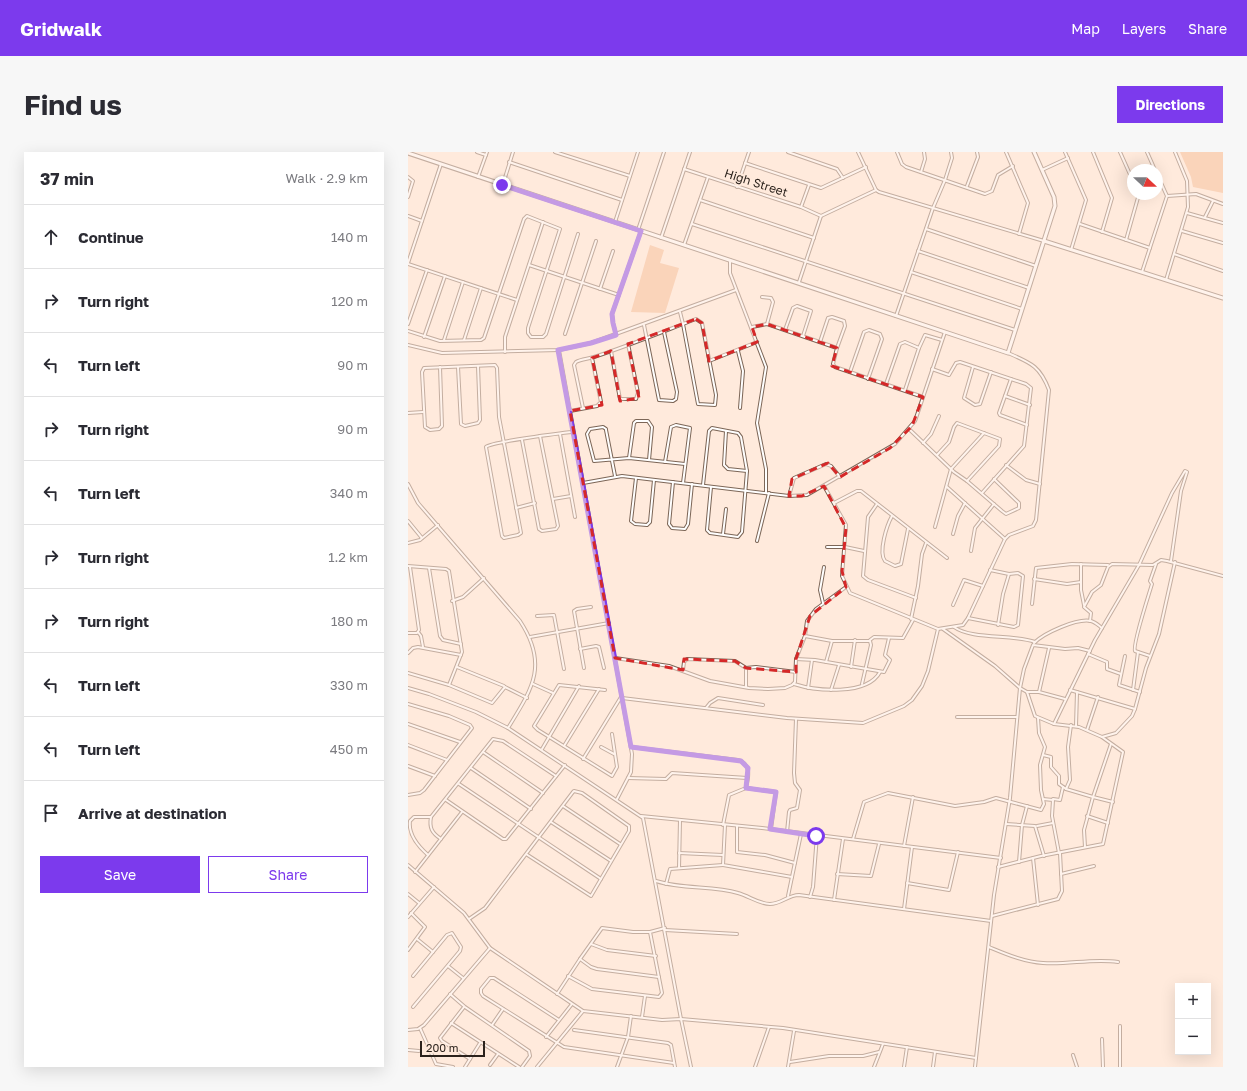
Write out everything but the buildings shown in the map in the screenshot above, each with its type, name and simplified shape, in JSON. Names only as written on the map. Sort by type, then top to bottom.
[{"type":"street","points":[[477,152],[486,153],[478,177]]},
{"type":"street","points":[[502,185],[513,152]]},
{"type":"street","points":[[556,152],[630,176]]},
{"type":"street","points":[[615,222],[636,152]]},
{"type":"street","points":[[616,335],[612,317],[664,152]]},
{"type":"street","points":[[661,238],[690,152]]},
{"type":"street","points":[[737,187],[749,152]]},
{"type":"street","points":[[788,152],[837,169],[844,178]]},
{"type":"street","points":[[858,152],[876,190]]},
{"type":"street","points":[[897,152],[903,165],[967,186],[985,194],[990,193],[998,175],[1013,166]]},
{"type":"street","points":[[921,172],[926,159],[924,152]]},
{"type":"street","points":[[896,316],[933,208],[945,180],[952,158],[950,152]]},
{"type":"street","points":[[967,186],[978,157],[977,152]]},
{"type":"street","points":[[1006,152],[1028,203],[1019,234]]},
{"type":"street","points":[[1008,353],[1055,206],[1054,197],[1034,152]]},
{"type":"street","points":[[1066,152],[1086,197],[1080,224],[1071,250]]},
{"type":"street","points":[[1093,152],[1112,198],[1102,232]]},
{"type":"street","points":[[1120,152],[1127,168]]},
{"type":"street","points":[[1147,152],[1152,164]]},
{"type":"street","points":[[1166,280],[1187,213],[1187,181],[1175,152]]},
{"type":"street","points":[[408,153],[661,238],[799,282],[1008,353],[1035,365],[1043,375],[1049,390],[1035,524],[1009,535],[1005,539],[968,618],[963,625],[938,629],[852,595],[846,587],[842,576],[846,525],[824,486]]},
{"type":"street","points":[[1042,170],[1068,158]]},
{"type":"street","points":[[509,162],[622,200]]},
{"type":"street","points":[[745,163],[809,185],[823,188],[866,167]]},
{"type":"street","points":[[441,164],[408,263],[517,300]]},
{"type":"street","name":"High Street","points":[[684,169],[801,207],[821,216]]},
{"type":"street","points":[[408,178],[413,181],[408,197]]},
{"type":"street","points":[[684,245],[708,178]]},
{"type":"street","points":[[801,207],[809,185]]},
{"type":"street","points":[[1142,272],[1167,196],[1163,187]]},
{"type":"street","points":[[799,282],[821,216],[876,190],[1044,241],[1223,298]]},
{"type":"street","points":[[1167,196],[1197,194],[1223,204]]},
{"type":"street","points":[[700,200],[814,238]]},
{"type":"street","points":[[1126,240],[1137,200]]},
{"type":"street","points":[[1205,217],[1213,201]]},
{"type":"street","points":[[1187,213],[1223,223]]},
{"type":"street","points":[[408,216],[422,221]]},
{"type":"street","points":[[408,331],[424,337],[444,340],[481,340],[484,338],[524,219],[527,216],[560,229],[528,328],[528,333],[531,337],[541,338],[546,334],[578,234]]},
{"type":"street","points":[[506,352],[505,337],[543,222]]},
{"type":"street","points":[[692,224],[1016,330]]},
{"type":"street","points":[[1080,224],[1150,248]]},
{"type":"street","points":[[926,229],[1036,266]]},
{"type":"street","points":[[1182,231],[1223,243]]},
{"type":"street","points":[[565,334],[596,241]]},
{"type":"street","points":[[918,251],[1029,288]]},
{"type":"street","points":[[600,289],[613,252]]},
{"type":"street","points":[[1174,254],[1223,270]]},
{"type":"street","points":[[730,260],[728,268],[752,327],[767,370],[757,423],[766,469],[768,493],[757,541]]},
{"type":"street","points":[[528,265],[619,295]]},
{"type":"street","points":[[408,324],[427,270]]},
{"type":"street","points":[[911,272],[1022,309]]},
{"type":"street","points":[[424,337],[445,276]]},
{"type":"street","points":[[444,340],[463,282]]},
{"type":"street","points":[[464,340],[481,288]]},
{"type":"street","points":[[408,345],[439,353],[558,350],[591,343],[616,335],[736,290]]},
{"type":"street","points":[[762,297],[771,298],[774,302],[767,324]]},
{"type":"street","points":[[784,330],[792,308],[797,306],[811,311],[803,336]]},
{"type":"street","points":[[583,408],[574,365],[576,362],[592,358],[664,332],[683,324],[696,319],[702,323],[716,403],[715,406],[701,406],[698,401],[683,324],[680,312]]},
{"type":"street","points":[[820,342],[830,317],[844,321],[845,326],[833,366],[923,397]]},
{"type":"street","points":[[752,327],[767,324],[838,348]]},
{"type":"street","points":[[644,325],[659,400],[673,402],[676,399],[677,392],[664,332]]},
{"type":"street","points":[[850,372],[864,332],[867,330],[882,335],[882,339],[868,379]]},
{"type":"street","points":[[583,483],[615,477],[636,478],[789,496],[802,496],[824,486],[892,446],[909,430],[915,420],[945,332]]},
{"type":"street","points":[[905,390],[925,335],[942,340]]},
{"type":"street","points":[[709,361],[738,351],[757,342]]},
{"type":"street","points":[[886,385],[901,342],[905,342],[919,348]]},
{"type":"street","points":[[611,351],[620,398],[625,400],[636,398],[638,394],[628,344]]},
{"type":"street","points":[[558,350],[633,760],[628,778],[617,800]]},
{"type":"street","points":[[738,351],[743,371],[740,408]]},
{"type":"street","points":[[570,411],[597,406],[601,402],[592,358]]},
{"type":"street","points":[[932,369],[949,375],[958,362],[1011,379],[1031,388],[1024,446],[982,493]]},
{"type":"street","points":[[440,367],[441,428],[430,430],[426,429],[423,412],[422,370],[425,367],[494,365],[497,369],[499,417],[503,443],[521,532],[518,535],[504,538],[502,536],[486,450],[488,445],[503,443],[522,440],[540,436],[574,432]]},
{"type":"street","points":[[458,367],[461,424],[465,426],[478,424],[480,420],[478,366]]},
{"type":"street","points":[[973,367],[964,398],[975,405],[980,404],[983,400],[991,372]]},
{"type":"street","points":[[1011,379],[999,411],[1000,415],[1027,425]]},
{"type":"street","points":[[1005,396],[1030,405]]},
{"type":"street","points":[[408,413],[423,412]]},
{"type":"street","points":[[923,443],[931,434],[939,416]]},
{"type":"street","points":[[629,458],[634,423],[636,421],[648,421],[652,427],[648,460]]},
{"type":"street","points":[[937,455],[950,442],[954,426],[957,423],[999,438],[1001,443],[967,481]]},
{"type":"street","points":[[665,462],[670,429],[672,426],[676,425],[688,427],[690,429],[683,483]]},
{"type":"street","points":[[615,477],[611,458],[606,429],[603,427],[589,430],[587,434],[592,459],[595,461],[611,458],[629,458],[685,464]]},
{"type":"street","points":[[703,485],[708,433],[712,428],[738,433],[740,435],[747,471],[740,535],[738,537],[710,533],[707,530],[711,487]]},
{"type":"street","points":[[909,430],[937,455],[951,470],[967,481],[1006,514],[1017,510],[1020,506],[1017,500],[994,479]]},
{"type":"street","points":[[726,431],[724,465],[728,469],[747,471]]},
{"type":"street","points":[[935,527],[951,470],[984,433]]},
{"type":"street","points":[[560,434],[575,517]]},
{"type":"street","points":[[522,440],[539,529],[542,531],[556,528],[558,526],[540,436]]},
{"type":"street","points":[[789,496],[794,478],[826,464],[829,464],[840,477]]},
{"type":"street","points":[[1006,465],[1026,480],[1040,484]]},
{"type":"street","points":[[1054,724],[1088,654],[1139,565],[1172,493],[1185,470],[1187,472],[1181,491],[1171,561]]},
{"type":"street","points":[[636,478],[631,519],[632,523],[635,524],[647,525],[650,522],[654,480]]},
{"type":"street","points":[[673,482],[669,524],[672,528],[685,529],[688,524],[692,484]]},
{"type":"street","points":[[408,484],[418,503],[520,621],[530,637],[535,660],[533,684],[527,698],[508,728]]},
{"type":"street","points":[[947,487],[1005,539]]},
{"type":"street","points":[[834,503],[859,490],[947,558]]},
{"type":"street","points":[[553,500],[571,496]]},
{"type":"street","points":[[954,534],[958,516],[965,502]]},
{"type":"street","points":[[516,508],[535,503]]},
{"type":"street","points":[[877,504],[868,517],[862,571],[864,578],[916,598]]},
{"type":"street","points":[[971,551],[974,531],[982,518],[994,504]]},
{"type":"street","points":[[723,534],[726,509]]},
{"type":"street","points":[[892,516],[886,530],[882,555],[885,561],[896,566],[901,564],[908,529]]},
{"type":"street","points":[[408,521],[422,538]]},
{"type":"street","points":[[408,543],[422,538],[438,525]]},
{"type":"street","points":[[805,636],[832,641],[870,641],[874,637],[903,638],[912,619],[922,554],[926,543]]},
{"type":"street","points":[[827,547],[845,547],[864,551]]},
{"type":"street","points":[[1032,604],[1036,567],[1081,564],[1110,565],[1116,563],[1139,565],[1156,564],[1162,560],[1223,575]]},
{"type":"street","points":[[1102,737],[1116,733],[1135,709],[1150,656],[1159,634],[1175,562]]},
{"type":"street","points":[[1081,564],[1081,582],[1084,607],[1091,613],[1090,621]]},
{"type":"street","points":[[1150,656],[1134,650],[1134,646],[1142,624],[1142,614],[1152,584],[1150,580],[1156,564]]},
{"type":"street","points":[[1084,607],[1092,592],[1104,581],[1106,570],[1110,565]]},
{"type":"street","points":[[423,647],[422,637],[418,632],[409,566],[448,570],[452,600],[461,644],[461,655],[449,685]]},
{"type":"street","points":[[823,604],[820,590],[824,567]]},
{"type":"street","points":[[429,568],[440,636],[443,640],[461,644]]},
{"type":"street","points":[[968,618],[1014,627],[1018,622],[1023,576],[1018,573],[1009,574],[990,570]]},
{"type":"street","points":[[998,625],[1003,594],[1009,574]]},
{"type":"street","points":[[452,600],[463,597],[484,578]]},
{"type":"street","points":[[1034,578],[1067,584],[1081,582]]},
{"type":"street","points":[[952,605],[964,580],[983,586]]},
{"type":"street","points":[[794,684],[796,659],[805,636],[807,621],[823,604],[846,587]]},
{"type":"street","points":[[584,668],[574,611],[577,609],[591,607]]},
{"type":"street","points":[[537,616],[550,613],[554,615],[564,669]]},
{"type":"street","points":[[975,1067],[991,921],[998,867],[1001,858],[1006,824],[1020,688],[1024,669],[1035,642],[1065,626],[1090,621],[1102,628]]},
{"type":"street","points":[[530,637],[609,623]]},
{"type":"street","points":[[954,627],[964,632],[1022,638],[1035,642]]},
{"type":"street","points":[[622,697],[796,719],[863,723],[908,704],[925,680],[932,660],[938,629]]},
{"type":"street","points":[[943,629],[995,666],[1020,688],[1027,692],[1039,692],[1065,699]]},
{"type":"street","points":[[408,632],[418,632]]},
{"type":"street","points":[[796,659],[826,662],[885,672],[890,660],[885,655],[889,638]]},
{"type":"street","points":[[851,667],[856,640]]},
{"type":"street","points":[[826,662],[832,641]]},
{"type":"street","points":[[862,684],[871,645],[870,641]]},
{"type":"street","points":[[1033,645],[1065,650],[1078,648],[1090,651]]},
{"type":"street","points":[[580,649],[596,646],[599,647],[604,668]]},
{"type":"street","points":[[408,653],[416,647],[423,647],[461,655]]},
{"type":"street","points":[[1039,692],[1049,648]]},
{"type":"street","points":[[1133,690],[1138,652]]},
{"type":"street","points":[[1088,654],[1107,662],[1107,670],[1121,674]]},
{"type":"street","points":[[1125,656],[1120,686],[1140,692]]},
{"type":"street","points":[[615,658],[669,666],[710,681],[768,689],[785,688],[794,684],[808,688],[831,690],[848,688],[873,681],[880,672]]},
{"type":"street","points":[[682,670],[684,662],[687,659],[735,661],[746,668],[756,667],[796,672]]},
{"type":"street","points":[[808,688],[812,660]]},
{"type":"street","points":[[831,690],[839,665]]},
{"type":"street","points":[[457,667],[506,687],[527,698]]},
{"type":"street","points":[[746,668],[746,687]]},
{"type":"street","points":[[408,673],[449,685],[492,703],[506,687]]},
{"type":"street","points":[[533,684],[553,693]]},
{"type":"street","points":[[605,690],[559,685],[534,726],[583,759],[612,776],[617,767],[612,734]]},
{"type":"street","points":[[541,749],[579,686]]},
{"type":"street","points":[[408,688],[429,694],[476,712],[508,728],[565,764],[641,816],[646,824],[681,1020],[691,1067]]},
{"type":"street","points":[[564,746],[599,689]]},
{"type":"street","points":[[1070,690],[1135,709]]},
{"type":"street","points":[[998,867],[1033,858],[1103,844],[1123,752],[1102,737],[1076,726],[1054,724],[1038,718],[1034,714],[1027,692]]},
{"type":"street","points":[[1076,726],[1077,692]]},
{"type":"street","points":[[583,759],[622,697]]},
{"type":"street","points":[[1086,730],[1098,697]]},
{"type":"street","points":[[706,708],[710,703],[718,698],[763,705]]},
{"type":"street","points":[[408,704],[449,716],[470,725],[471,730],[422,792],[408,795]]},
{"type":"street","points":[[957,717],[1017,717]]},
{"type":"street","points":[[853,840],[866,801],[888,793],[912,796],[955,806],[984,802],[996,798],[1009,800],[1041,810],[1044,806],[1040,765],[1045,747],[1039,733],[1038,718]]},
{"type":"street","points":[[787,832],[789,812],[791,809],[796,808],[800,790],[795,783],[794,772],[796,719]]},
{"type":"street","points":[[408,724],[460,742]]},
{"type":"street","points":[[1066,789],[1070,780],[1068,743],[1071,725]]},
{"type":"street","points":[[441,839],[433,833],[431,828],[431,817],[493,739],[499,739],[556,776]]},
{"type":"street","points":[[1084,847],[1084,832],[1087,816],[1102,776],[1110,744]]},
{"type":"street","points":[[408,745],[447,760]]},
{"type":"street","points":[[631,747],[738,760],[748,767],[746,788]]},
{"type":"street","points":[[601,748],[614,754]]},
{"type":"street","points":[[483,752],[543,792]]},
{"type":"street","points":[[1043,755],[1051,757],[1051,767],[1058,774],[1059,784],[1063,787],[1113,802]]},
{"type":"street","points":[[446,800],[504,839],[509,838],[518,824],[565,764]]},
{"type":"street","points":[[408,766],[435,776]]},
{"type":"street","points":[[471,768],[531,808]]},
{"type":"street","points":[[628,778],[666,779],[672,773],[747,778]]},
{"type":"street","points":[[458,784],[601,879]]},
{"type":"street","points":[[1043,799],[1060,800],[1063,787]]},
{"type":"street","points":[[723,866],[724,825],[729,795],[746,788],[776,792],[770,829]]},
{"type":"street","points":[[469,919],[485,908],[538,837],[574,791],[582,793],[629,826],[629,831],[592,894],[589,896],[526,854]]},
{"type":"street","points":[[904,846],[912,796]]},
{"type":"street","points":[[992,916],[1038,905],[1060,896],[1062,891],[1060,853],[1053,823],[1053,799]]},
{"type":"street","points":[[563,806],[620,844]]},
{"type":"street","points":[[1019,862],[1022,825],[1026,806]]},
{"type":"street","points":[[415,872],[462,812]]},
{"type":"street","points":[[641,816],[770,829],[879,844],[1001,858]]},
{"type":"street","points":[[1087,816],[1108,823]]},
{"type":"street","points":[[428,855],[415,842],[409,824],[412,818],[431,817]]},
{"type":"street","points":[[679,868],[680,820]]},
{"type":"street","points":[[551,822],[611,861]]},
{"type":"street","points":[[1006,824],[1035,826],[1053,823]]},
{"type":"street","points":[[737,826],[737,852],[760,854],[795,863]]},
{"type":"street","points":[[1035,826],[1044,856]]},
{"type":"street","points":[[788,896],[801,834]]},
{"type":"street","points":[[810,897],[813,887],[816,836]]},
{"type":"street","points":[[834,900],[839,858],[844,847],[844,839]]},
{"type":"street","points":[[837,874],[871,876],[879,844]]},
{"type":"street","points":[[904,909],[912,847]]},
{"type":"street","points":[[907,883],[950,890],[958,852]]},
{"type":"street","points":[[679,853],[724,854]]},
{"type":"street","points":[[1033,858],[1038,905]]},
{"type":"street","points":[[408,865],[461,910],[490,948],[583,1010],[666,1021],[681,1020],[769,1027],[976,1058]]},
{"type":"street","points":[[666,884],[669,869],[679,868],[723,866],[792,877]]},
{"type":"street","points":[[1061,874],[1094,866]]},
{"type":"street","points":[[656,881],[666,884],[736,892],[765,904],[771,904],[788,896],[810,897],[991,921]]},
{"type":"street","points":[[408,917],[434,887]]},
{"type":"street","points":[[408,894],[420,904]]},
{"type":"street","points":[[408,950],[424,931],[425,926],[411,913]]},
{"type":"street","points":[[557,994],[599,931],[604,928],[633,932],[650,932],[665,929],[737,934]]},
{"type":"street","points":[[568,976],[592,989],[658,998],[662,993],[656,956],[650,932]]},
{"type":"street","points":[[413,976],[447,935],[452,933],[461,948],[448,966],[413,1007]]},
{"type":"street","points":[[417,939],[433,952]]},
{"type":"street","points":[[591,944],[611,951],[656,956]]},
{"type":"street","points":[[989,947],[1015,957],[1042,963],[1105,960],[1118,962]]},
{"type":"street","points":[[408,1030],[420,1028],[490,948]]},
{"type":"street","points":[[580,959],[597,969],[659,977]]},
{"type":"street","points":[[448,966],[463,978]]},
{"type":"street","points":[[559,1020],[495,979],[490,978],[481,989],[480,993],[503,1009],[546,1037],[567,1048],[674,1063]]},
{"type":"street","points":[[450,994],[465,1007],[492,1024],[529,1051],[530,1056],[522,1067]]},
{"type":"street","points":[[642,1018],[645,996]]},
{"type":"street","points":[[546,1037],[572,1004]]},
{"type":"street","points":[[465,1007],[441,1035],[440,1039],[470,1059]]},
{"type":"street","points":[[492,1024],[503,1009]]},
{"type":"street","points":[[537,1067],[583,1010]]},
{"type":"street","points":[[617,1067],[628,1037],[631,1016]]},
{"type":"street","points":[[451,1023],[519,1067]]},
{"type":"street","points":[[1120,1026],[1120,1067]]},
{"type":"street","points":[[755,1067],[769,1027]]},
{"type":"street","points":[[420,1028],[436,1064],[453,1067]]},
{"type":"street","points":[[574,1030],[670,1043],[675,1067]]},
{"type":"street","points":[[788,1067],[794,1031]]},
{"type":"street","points":[[1102,1039],[1103,1067]]},
{"type":"street","points":[[465,1067],[480,1042]]},
{"type":"street","points":[[874,1067],[878,1052],[883,1044]]},
{"type":"street","points":[[904,1067],[907,1048]]},
{"type":"street","points":[[408,1050],[419,1051]]},
{"type":"street","points":[[790,1062],[829,1056],[863,1056],[878,1052]]},
{"type":"street","points":[[934,1067],[935,1052]]},
{"type":"street","points":[[490,1066],[498,1054]]},
{"type":"street","points":[[1073,1055],[1077,1067]]},
{"type":"highlighted area","points":[[696,319],[702,323],[709,361],[757,342],[752,327],[767,324],[837,348],[832,366],[923,397],[912,426],[890,448],[840,477],[828,463],[792,479],[789,496],[802,496],[824,486],[846,528],[842,571],[846,587],[810,616],[796,659],[796,672],[746,668],[735,661],[684,659],[683,670],[615,658],[570,411],[602,405],[592,358],[611,351],[620,401],[639,398],[628,344]]},
{"type":"shaded area","points":[[1180,152],[1223,152],[1223,193],[1193,187],[1191,177]]},
{"type":"shaded area","points":[[650,245],[664,250],[660,263],[679,268],[665,313],[631,312]]},
{"type":"route","points":[[502,185],[641,231],[612,314],[616,335],[591,343],[558,350],[631,747],[741,761],[747,765],[748,768],[746,788],[776,792],[770,829],[816,836]]}]
